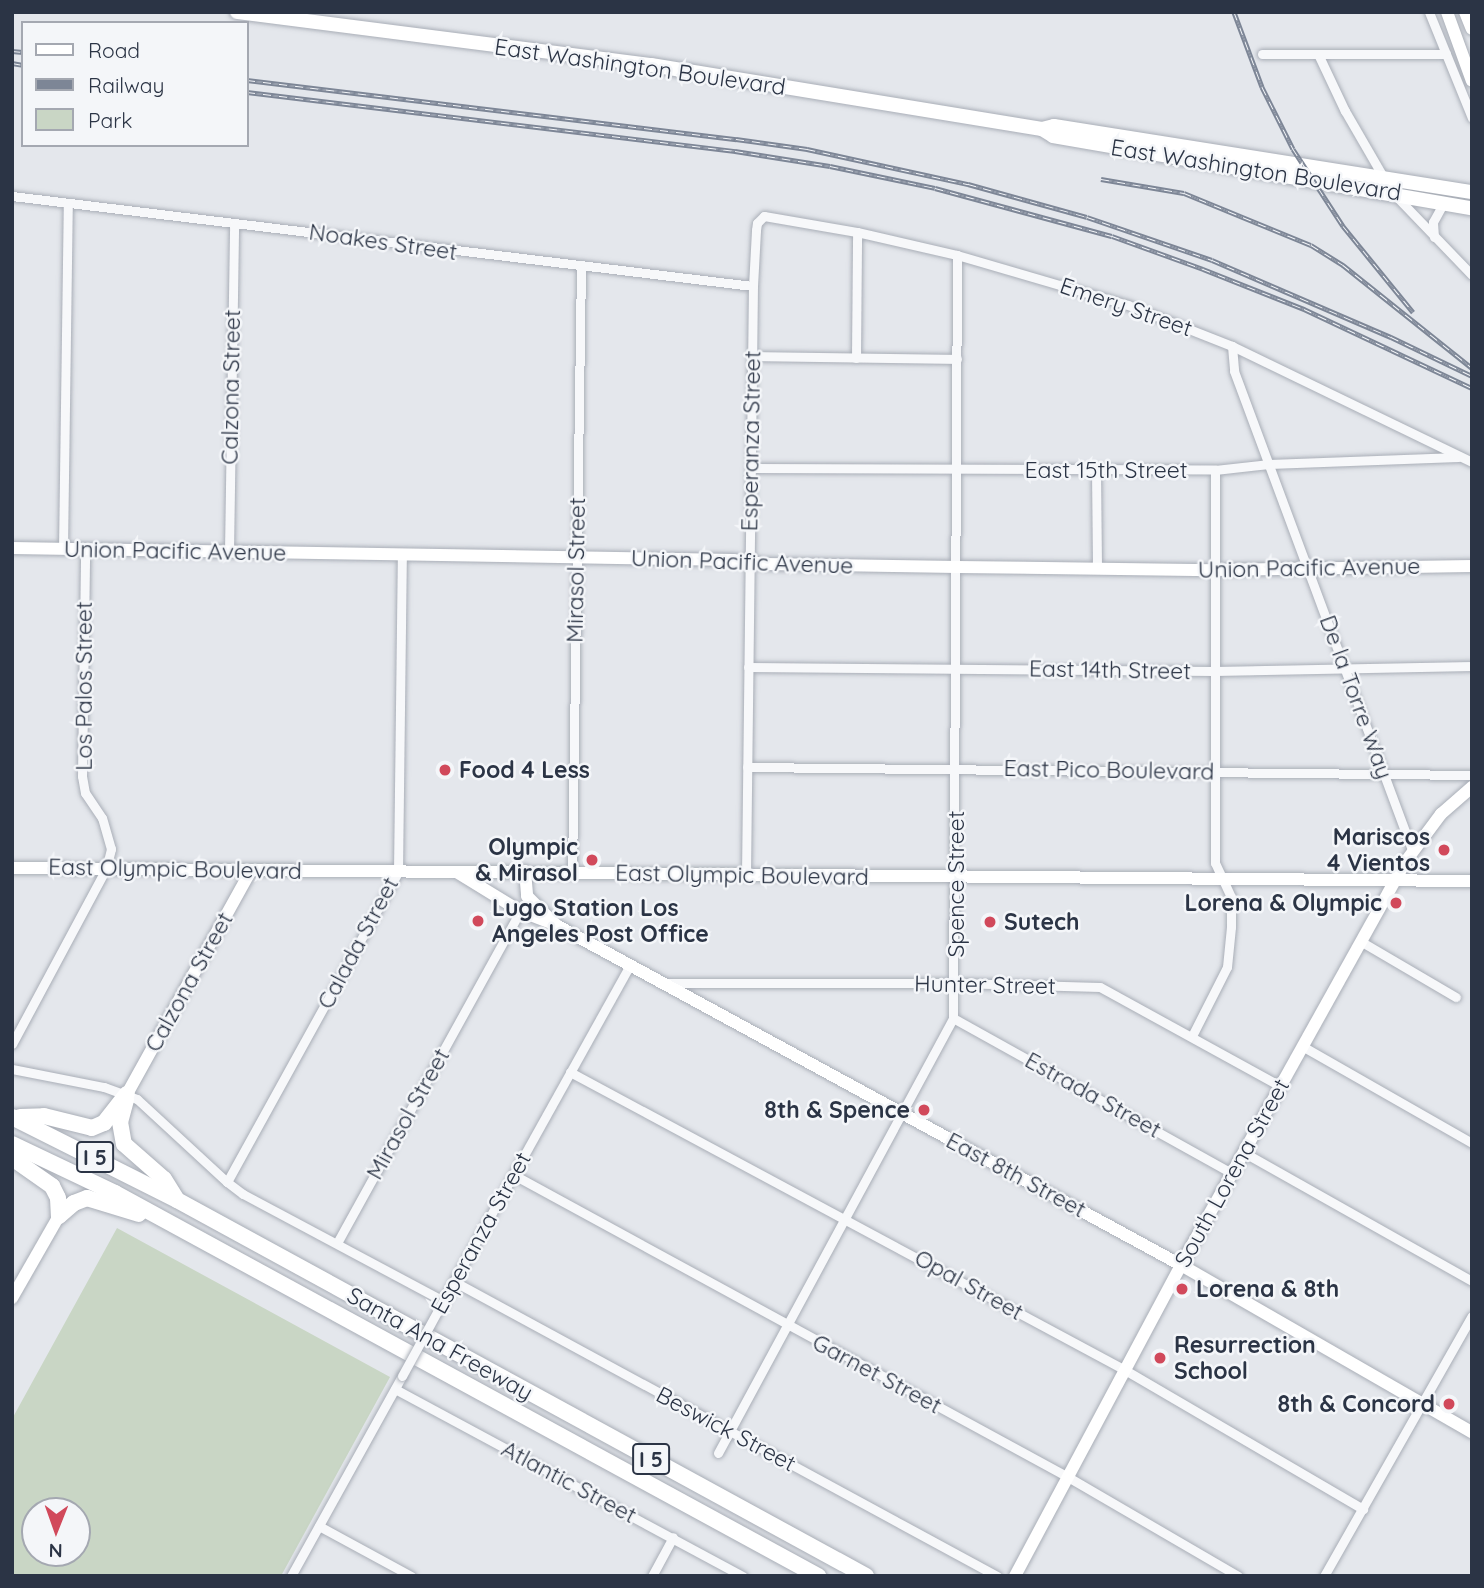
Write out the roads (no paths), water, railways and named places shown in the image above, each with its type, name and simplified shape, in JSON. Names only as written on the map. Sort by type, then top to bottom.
[{"type":"highway","points":[[13,1117],[44,1116],[92,1128],[104,1123],[127,1094]]},
{"type":"highway","points":[[127,1094],[120,1122],[124,1144],[164,1179],[177,1200]]},
{"type":"highway","name":"Santa Ana Freeway","points":[[13,1117],[177,1200],[866,1576]]},
{"type":"highway","name":"Santa Ana Freeway","points":[[12,1144],[115,1193],[818,1576]]},
{"type":"highway","points":[[12,1158],[52,1186],[58,1198],[59,1216]]},
{"type":"highway","points":[[59,1216],[74,1203],[87,1198],[173,1225]]},
{"type":"main road","name":"East Washington Boulevard","points":[[237,12],[651,65],[1042,129],[1053,136],[1389,186],[1471,191]]},
{"type":"main road","points":[[1447,12],[1472,81]]},
{"type":"main road","points":[[1465,12],[1472,29]]},
{"type":"main road","name":"East Washington Boulevard","points":[[1389,186],[1472,208]]},
{"type":"main road","name":"Union Pacific Avenue","points":[[12,548],[576,557],[957,567],[1214,570],[1472,566]]},
{"type":"main road","name":"South Lorena Street","points":[[1015,1576],[1181,1265],[1412,850],[1441,814],[1472,787]]},
{"type":"main road","name":"East Olympic Boulevard","points":[[12,868],[1220,880],[1396,878],[1472,881]]},
{"type":"main road","name":"Calzona Street","points":[[127,1094],[251,870]]},
{"type":"main road","name":"East 8th Street","points":[[456,872],[520,911],[556,925],[665,983],[1181,1265],[1472,1432]]},
{"type":"main road","name":"East 8th Street","points":[[525,872],[527,897],[556,925]]},
{"type":"main road","points":[[12,1298],[59,1216]]},
{"type":"street","points":[[1429,12],[1472,118]]},
{"type":"street","points":[[1262,54],[1446,54]]},
{"type":"street","points":[[1318,54],[1345,111],[1389,186],[1472,275]]},
{"type":"street","name":"Noakes Street","points":[[12,197],[753,286]]},
{"type":"street","points":[[1434,237],[1433,222],[1444,202]]},
{"type":"street","points":[[63,549],[68,203]]},
{"type":"street","name":"Emery Street","points":[[760,218],[770,215],[957,255],[1128,305],[1232,346],[1472,462]]},
{"type":"street","name":"Esperanza Street","points":[[746,875],[753,286],[756,230],[760,218]]},
{"type":"street","name":"Calzona Street","points":[[229,551],[234,224]]},
{"type":"street","points":[[856,358],[857,232]]},
{"type":"street","name":"Spence Street","points":[[718,1454],[953,1018],[956,983],[957,255]]},
{"type":"street","name":"Mirasol Street","points":[[572,873],[581,266]]},
{"type":"street","name":"De la Torre Way","points":[[1232,346],[1234,371],[1310,569],[1412,850]]},
{"type":"street","points":[[752,356],[957,359]]},
{"type":"street","name":"East 15th Street","points":[[751,468],[1215,470],[1269,464],[1460,457]]},
{"type":"street","points":[[1096,470],[1097,568]]},
{"type":"street","points":[[1192,1036],[1227,967],[1231,897],[1220,880],[1214,863],[1215,470]]},
{"type":"street","name":"Los Palos Street","points":[[12,1044],[106,869],[111,849],[108,832],[85,793],[82,776],[85,549]]},
{"type":"street","name":"Calada Street","points":[[227,1182],[398,872],[402,554]]},
{"type":"street","name":"East 14th Street","points":[[748,667],[1214,671],[1472,666]]},
{"type":"street","name":"East Pico Boulevard","points":[[747,767],[1472,775]]},
{"type":"street","name":"Mirasol Street","points":[[337,1243],[520,911]]},
{"type":"street","points":[[1360,941],[1456,997]]},
{"type":"street","name":"Esperanza Street","points":[[291,1576],[630,965]]},
{"type":"street","name":"Hunter Street","points":[[665,983],[956,983],[1100,987],[1280,1086]]},
{"type":"street","name":"Estrada Street","points":[[953,1018],[1232,1173]]},
{"type":"street","points":[[1303,1046],[1472,1143]]},
{"type":"street","points":[[12,1069],[104,1087],[137,1099],[227,1182],[443,1301]]},
{"type":"street","name":"Opal Street","points":[[570,1072],[1125,1370],[1363,1509]]},
{"type":"street","points":[[1244,1152],[1472,1281]]},
{"type":"street","name":"Garnet Street","points":[[514,1175],[1068,1477],[1238,1576]]},
{"type":"street","name":"Beswick Street","points":[[455,1282],[997,1576]]},
{"type":"street","points":[[1324,1576],[1472,1317]]},
{"type":"street","name":"Atlantic Street","points":[[395,1389],[743,1576]]},
{"type":"street","points":[[319,1526],[411,1576]]},
{"type":"street","points":[[652,1576],[673,1537]]},
{"type":"railway","points":[[1234,12],[1262,87],[1293,149],[1343,226],[1413,312]]},
{"type":"railway","points":[[12,51],[21,52]]},
{"type":"railway","points":[[12,63],[21,65]]},
{"type":"railway","points":[[248,80],[807,149],[968,184],[1087,217],[1212,260],[1391,337],[1472,376]]},
{"type":"railway","points":[[248,92],[735,151],[830,166],[935,188],[1112,236],[1203,269],[1304,309],[1472,388]]},
{"type":"railway","points":[[1101,179],[1184,193],[1311,245],[1343,265],[1472,368]]},
{"type":"place","name":"Food 4 Less","points":[[445,770]]},
{"type":"place","name":"Mariscos 4 Vientos","points":[[1444,850]]},
{"type":"place","name":"Olympic & Mirasol","points":[[592,860]]},
{"type":"place","name":"Lorena & Olympic","points":[[1396,903]]},
{"type":"place","name":"Lugo Station Los Angeles Post Office","points":[[478,921]]},
{"type":"place","name":"Sutech","points":[[990,922]]},
{"type":"place","name":"8th & Spence","points":[[924,1110]]},
{"type":"place","name":"Lorena & 8th","points":[[1182,1289]]},
{"type":"place","name":"Resurrection School","points":[[1160,1358]]},
{"type":"place","name":"8th & Concord","points":[[1449,1404]]}]
